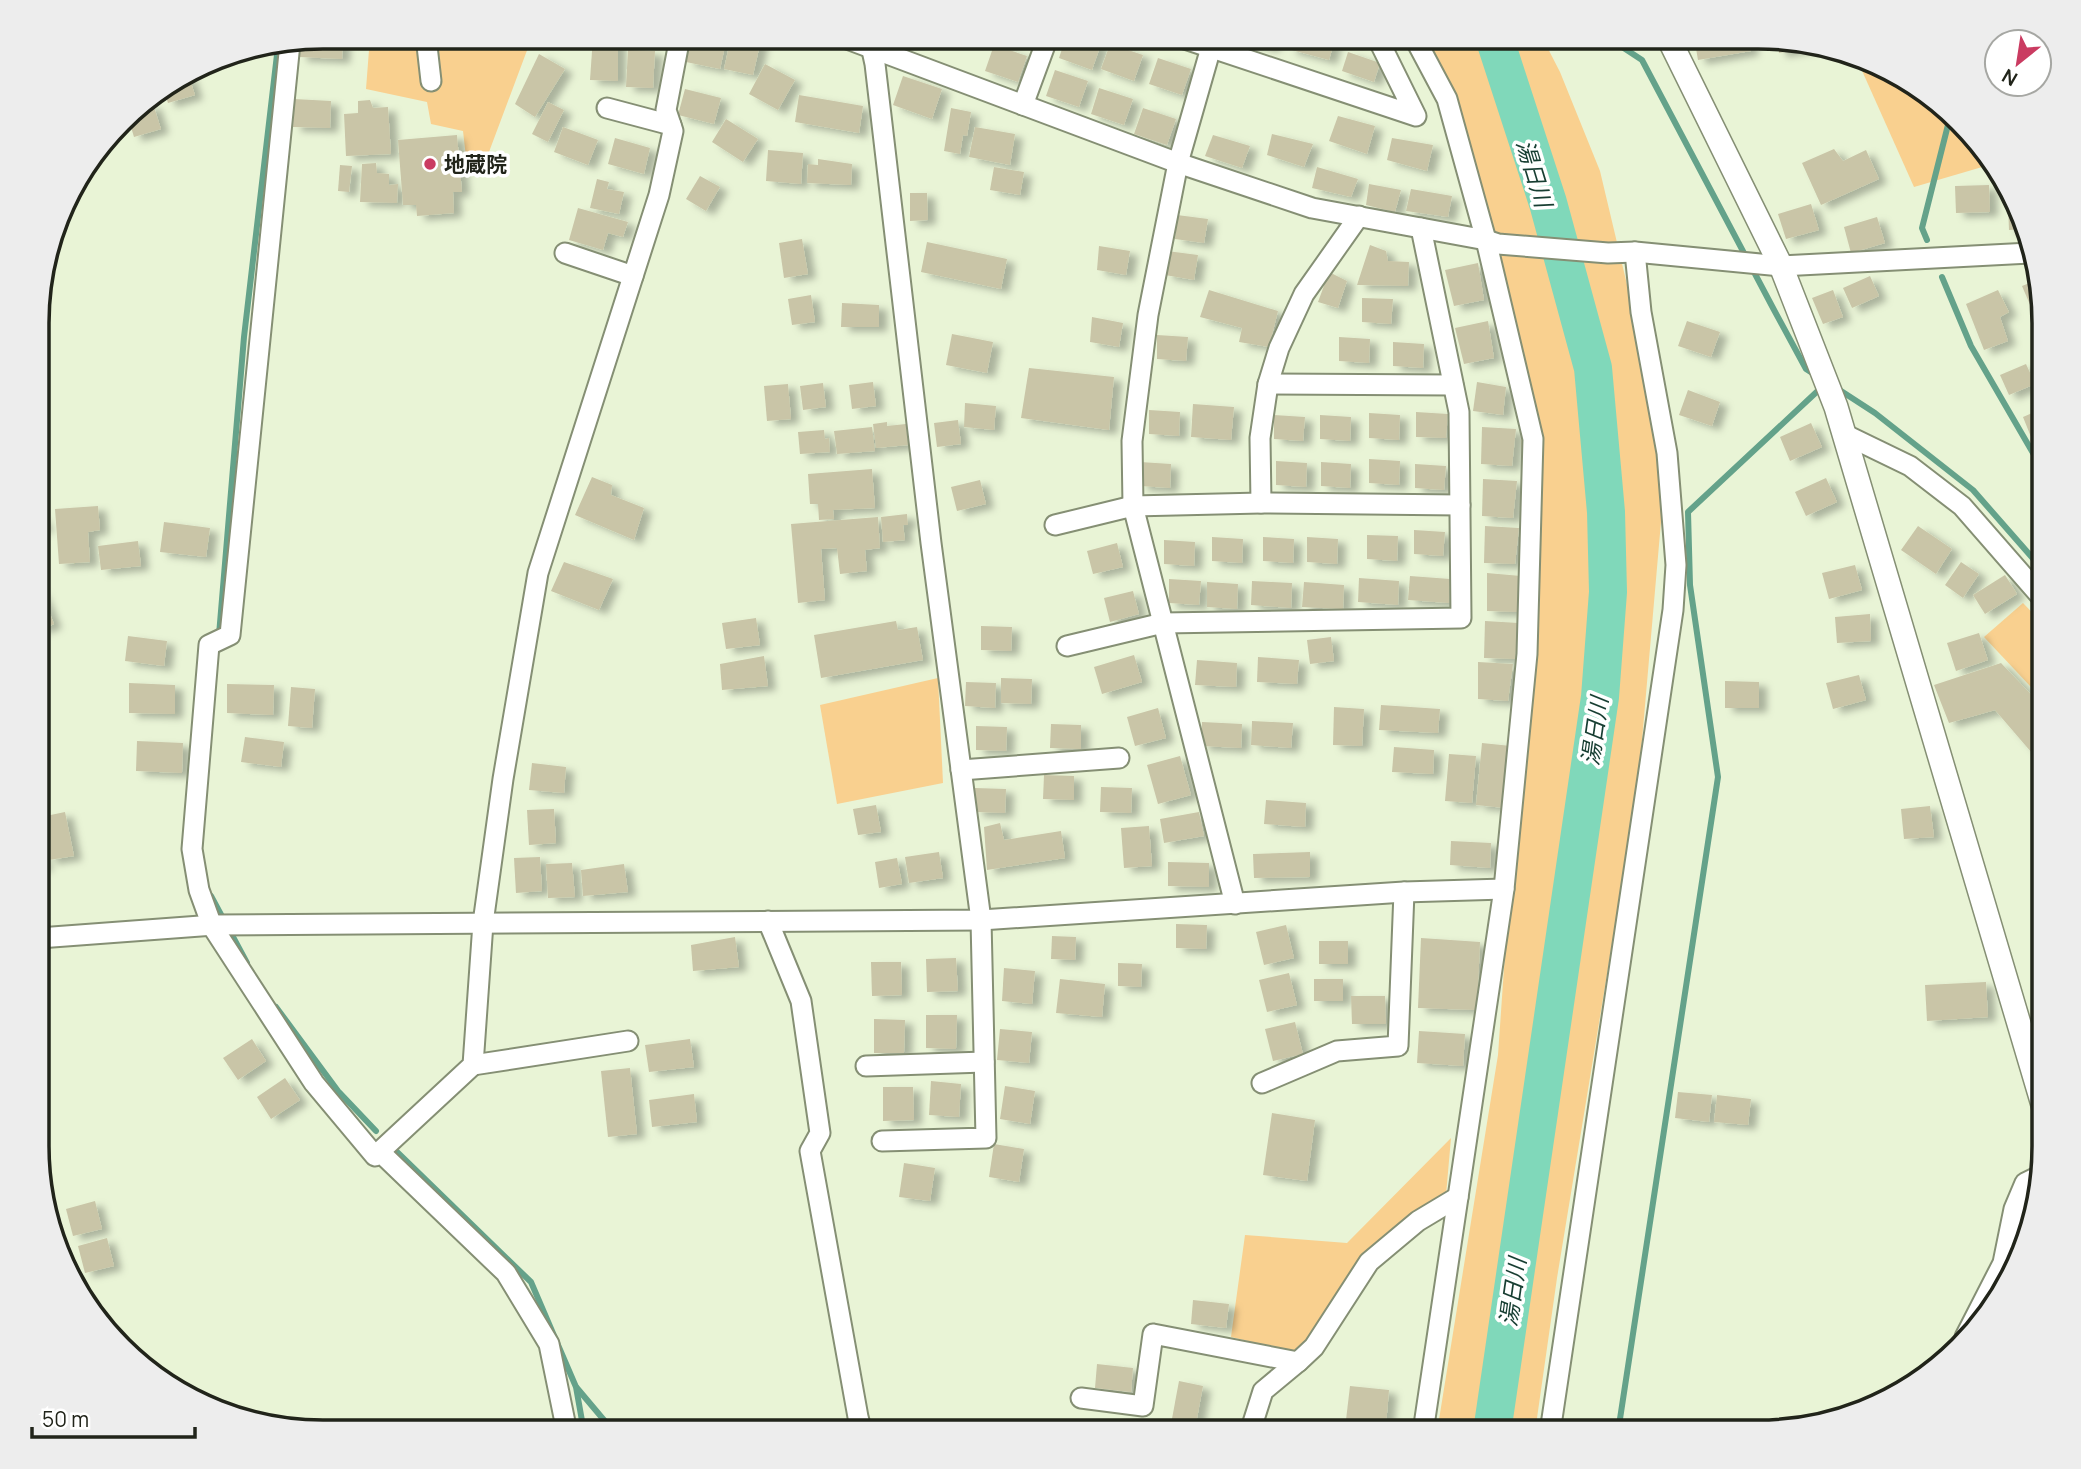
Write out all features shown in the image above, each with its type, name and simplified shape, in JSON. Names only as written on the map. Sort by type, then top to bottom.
[{"type":"street","points":[[428,49],[432,81]]},
{"type":"street","points":[[473,1065],[483,923],[503,779],[538,573],[659,195],[673,131],[666,110],[678,49]]},
{"type":"street","points":[[872,49],[931,544],[981,920],[986,1138],[882,1142]]},
{"type":"street","points":[[886,49],[1023,105],[1178,163],[1312,208],[1492,242],[1773,265],[2023,253]]},
{"type":"street","points":[[1023,105],[1044,49]]},
{"type":"street","points":[[1210,49],[1178,163],[1148,315],[1132,441],[1133,506],[1235,904]]},
{"type":"street","points":[[1229,49],[1416,116],[1383,49]]},
{"type":"street","points":[[1420,49],[1447,99],[1492,242],[1534,439],[1527,654],[1504,889],[1425,1420]]},
{"type":"street","points":[[1674,49],[1832,398],[2032,1068]]},
{"type":"street","points":[[289,51],[230,635],[209,645],[192,849],[199,890],[213,925],[314,1083],[375,1156],[473,1065],[628,1041]]},
{"type":"street","points":[[607,108],[671,125]]},
{"type":"street","points":[[1261,503],[1260,438],[1268,384],[1279,348],[1304,294],[1359,216]]},
{"type":"street","points":[[1067,646],[1163,623],[1461,618],[1459,412],[1420,228]]},
{"type":"street","points":[[1552,1420],[1673,610],[1676,565],[1667,453],[1641,312],[1635,252]]},
{"type":"street","points":[[565,253],[633,276]]},
{"type":"street","points":[[1268,384],[1454,385]]},
{"type":"street","points":[[1844,434],[1910,466],[1962,506],[2032,586]]},
{"type":"street","points":[[1055,525],[1133,506],[1261,503],[1460,505]]},
{"type":"street","points":[[961,770],[1119,758]]},
{"type":"street","points":[[49,937],[213,925],[981,920],[1404,892],[1504,889]]},
{"type":"street","points":[[1262,1083],[1337,1051],[1398,1046],[1404,892]]},
{"type":"street","points":[[768,921],[801,1002],[820,1133],[810,1152],[859,1420]]},
{"type":"street","points":[[866,1066],[985,1062]]},
{"type":"street","points":[[380,1152],[506,1273],[549,1345],[565,1420]]},
{"type":"street","points":[[1983,1302],[2003,1263],[2014,1209],[2025,1183],[2030,1180]]},
{"type":"street","points":[[1254,1420],[1263,1391],[1314,1347],[1369,1262],[1418,1221],[1458,1197]]},
{"type":"street","points":[[1081,1398],[1143,1406],[1153,1334],[1298,1362]]},
{"type":"shaded area","points":[[369,49],[528,49],[483,168],[467,166],[463,131],[431,124],[427,102],[366,89]]},
{"type":"shaded area","points":[[1420,49],[1548,49],[1600,171],[1667,453],[1638,786],[1557,1278],[1537,1420],[1439,1420],[1498,1055],[1524,680],[1521,366],[1435,76]]},
{"type":"shaded area","points":[[1861,69],[1910,95],[1939,117],[1964,142],[1983,167],[1914,187]]},
{"type":"shaded area","points":[[2023,603],[2032,612],[2032,688],[1984,637]]},
{"type":"shaded area","points":[[938,678],[943,783],[837,804],[820,705]]},
{"type":"shaded area","points":[[1451,1138],[1446,1195],[1385,1234],[1298,1353],[1231,1337],[1245,1235],[1347,1243]]},
{"type":"building","points":[[342,49],[342,59],[299,57],[299,50]]},
{"type":"building","points":[[592,49],[618,49],[618,81],[590,80]]},
{"type":"building","points":[[689,49],[724,49],[720,69],[686,62]]},
{"type":"building","points":[[728,49],[759,49],[753,75],[724,69]]},
{"type":"building","points":[[993,49],[1006,49],[1027,56],[1018,82],[985,71]]},
{"type":"building","points":[[1062,49],[1099,49],[1092,70],[1059,58]]},
{"type":"building","points":[[1108,49],[1125,49],[1143,55],[1134,81],[1101,69]]},
{"type":"building","points":[[1288,49],[1332,49],[1329,60]]},
{"type":"building","points":[[1696,49],[1751,49],[1751,51],[1698,60]]},
{"type":"building","points":[[628,50],[655,51],[653,88],[626,87]]},
{"type":"building","points":[[1348,52],[1380,63],[1374,82],[1342,71]]},
{"type":"building","points":[[539,54],[565,69],[535,117],[515,104]]},
{"type":"building","points":[[1158,58],[1191,69],[1182,95],[1149,84]]},
{"type":"building","points":[[765,64],[795,80],[778,110],[749,94]]},
{"type":"building","points":[[1055,70],[1088,81],[1079,107],[1046,96]]},
{"type":"building","points":[[903,76],[942,89],[932,119],[893,105]]},
{"type":"building","points":[[191,83],[195,95],[168,103],[167,98]]},
{"type":"building","points":[[1099,88],[1133,99],[1124,125],[1091,114]]},
{"type":"building","points":[[685,89],[721,98],[714,124],[678,115]]},
{"type":"building","points":[[799,95],[863,106],[859,133],[795,122]]},
{"type":"building","points":[[294,99],[331,101],[330,128],[293,127]]},
{"type":"building","points":[[370,100],[373,108],[388,107],[391,154],[346,156],[344,114],[358,113],[358,101]]},
{"type":"building","points":[[548,102],[564,110],[548,142],[532,134]]},
{"type":"building","points":[[154,107],[161,129],[134,137],[131,127]]},
{"type":"building","points":[[951,108],[971,112],[967,136],[963,135],[960,154],[944,151]]},
{"type":"building","points":[[1143,108],[1176,119],[1167,145],[1134,134]]},
{"type":"building","points":[[1338,116],[1375,126],[1367,154],[1329,141]]},
{"type":"building","points":[[726,119],[758,139],[743,162],[712,142]]},
{"type":"building","points":[[563,127],[598,140],[588,165],[554,152]]},
{"type":"building","points":[[975,127],[1015,134],[1010,165],[969,157]]},
{"type":"building","points":[[1272,134],[1313,144],[1304,167],[1267,155]]},
{"type":"building","name":"地蔵院","points":[[457,135],[462,192],[453,192],[454,213],[417,216],[416,205],[403,205],[398,140]]},
{"type":"building","points":[[1213,135],[1250,146],[1242,168],[1205,156]]},
{"type":"building","points":[[615,138],[650,148],[644,174],[608,164]]},
{"type":"building","points":[[1392,138],[1433,145],[1427,171],[1387,160]]},
{"type":"building","points":[[1834,149],[1843,161],[1866,150],[1879,179],[1821,205],[1802,163]]},
{"type":"building","points":[[768,150],[803,153],[801,184],[766,181]]},
{"type":"building","points":[[818,159],[852,164],[851,185],[807,183],[808,164],[818,165]]},
{"type":"building","points":[[376,163],[377,173],[389,174],[389,185],[398,184],[397,203],[360,202],[362,164]]},
{"type":"building","points":[[340,165],[352,166],[349,192],[338,191]]},
{"type":"building","points":[[994,167],[1024,172],[1020,195],[990,190]]},
{"type":"building","points":[[1317,167],[1358,179],[1351,197],[1312,188]]},
{"type":"building","points":[[700,176],[720,187],[706,211],[686,199]]},
{"type":"building","points":[[597,179],[609,182],[607,189],[624,192],[619,214],[590,208]]},
{"type":"building","points":[[1369,184],[1401,190],[1395,212],[1366,205]]},
{"type":"building","points":[[1989,185],[1990,212],[1956,213],[1955,186]]},
{"type":"building","points":[[1411,189],[1452,196],[1448,217],[1406,211]]},
{"type":"building","points":[[910,193],[927,193],[928,220],[910,221]]},
{"type":"building","points":[[1811,204],[1819,230],[1786,239],[1778,214]]},
{"type":"building","points":[[578,208],[628,222],[623,237],[608,233],[603,250],[569,240]]},
{"type":"building","points":[[2008,212],[2015,230],[2009,230]]},
{"type":"building","points":[[1177,215],[1208,219],[1204,243],[1175,239]]},
{"type":"building","points":[[1877,217],[1885,243],[1851,253],[1844,227]]},
{"type":"building","points":[[802,239],[808,274],[784,278],[779,243]]},
{"type":"building","points":[[927,242],[1007,259],[1001,289],[921,272]]},
{"type":"building","points":[[1370,245],[1386,251],[1388,261],[1409,262],[1408,286],[1357,285]]},
{"type":"building","points":[[1099,246],[1130,251],[1126,275],[1097,270]]},
{"type":"building","points":[[1167,251],[1198,255],[1194,280],[1165,275]]},
{"type":"building","points":[[1478,263],[1484,300],[1454,306],[1445,270]]},
{"type":"building","points":[[1329,272],[1347,281],[1338,308],[1318,302]]},
{"type":"building","points":[[1870,276],[1879,296],[1852,308],[1843,288]]},
{"type":"building","points":[[2029,283],[2031,307],[2022,286]]},
{"type":"building","points":[[1209,290],[1278,311],[1269,347],[1239,342],[1242,328],[1200,317]]},
{"type":"building","points":[[1833,290],[1843,317],[1823,324],[1812,298]]},
{"type":"building","points":[[1998,290],[2009,312],[2000,317],[2008,341],[1984,350],[1966,304]]},
{"type":"building","points":[[811,295],[815,322],[792,325],[788,299]]},
{"type":"building","points":[[1362,298],[1393,299],[1391,324],[1362,322]]},
{"type":"building","points":[[842,303],[879,305],[879,327],[841,327]]},
{"type":"building","points":[[1092,317],[1123,323],[1119,347],[1090,342]]},
{"type":"building","points":[[1488,321],[1494,358],[1464,364],[1455,328]]},
{"type":"building","points":[[1687,321],[1720,332],[1711,357],[1678,346]]},
{"type":"building","points":[[952,334],[993,342],[987,373],[946,365]]},
{"type":"building","points":[[1157,335],[1188,337],[1186,361],[1157,359]]},
{"type":"building","points":[[1339,337],[1370,339],[1369,363],[1339,361]]},
{"type":"building","points":[[1393,342],[1424,344],[1423,368],[1393,366]]},
{"type":"building","points":[[2026,364],[2032,377],[2032,385],[2009,395],[2000,375]]},
{"type":"building","points":[[1029,368],[1114,377],[1109,430],[1021,418]]},
{"type":"building","points":[[873,382],[876,406],[852,409],[849,385]]},
{"type":"building","points":[[1477,382],[1506,387],[1503,415],[1473,411]]},
{"type":"building","points":[[823,383],[826,407],[803,410],[800,386]]},
{"type":"building","points":[[788,384],[791,419],[767,421],[764,386]]},
{"type":"building","points":[[1688,390],[1720,402],[1712,426],[1679,415]]},
{"type":"building","points":[[965,403],[996,406],[994,430],[964,427]]},
{"type":"building","points":[[1193,404],[1234,407],[1231,440],[1191,437]]},
{"type":"building","points":[[1149,410],[1180,412],[1179,436],[1149,434]]},
{"type":"building","points":[[1416,412],[1448,414],[1446,438],[1416,437]]},
{"type":"building","points":[[1369,413],[1400,415],[1399,440],[1369,438]]},
{"type":"building","points":[[2032,413],[2032,437],[2031,437],[2023,417]]},
{"type":"building","points":[[1274,415],[1305,417],[1303,441],[1274,439]]},
{"type":"building","points":[[1320,415],[1351,417],[1350,441],[1320,439]]},
{"type":"building","points":[[958,420],[961,444],[937,447],[934,423]]},
{"type":"building","points":[[887,422],[887,426],[906,424],[908,445],[876,448],[873,424]]},
{"type":"building","points":[[1811,423],[1822,447],[1790,461],[1780,437]]},
{"type":"building","points":[[872,427],[875,451],[837,454],[834,431]]},
{"type":"building","points":[[1482,427],[1516,429],[1512,466],[1481,464]]},
{"type":"building","points":[[824,430],[825,439],[829,438],[830,452],[800,454],[798,432]]},
{"type":"building","points":[[1369,459],[1400,461],[1399,485],[1369,483]]},
{"type":"building","points":[[1276,461],[1307,463],[1306,487],[1276,485]]},
{"type":"building","points":[[1140,462],[1171,464],[1170,488],[1140,486]]},
{"type":"building","points":[[1321,462],[1351,464],[1350,488],[1321,486]]},
{"type":"building","points":[[1415,464],[1446,466],[1444,490],[1415,488]]},
{"type":"building","points":[[872,469],[875,508],[833,510],[834,519],[819,520],[818,504],[810,504],[808,474]]},
{"type":"building","points":[[592,477],[612,485],[611,495],[644,508],[634,540],[575,515]]},
{"type":"building","points":[[1826,478],[1837,502],[1806,516],[1795,492]]},
{"type":"building","points":[[1483,479],[1517,481],[1513,518],[1482,516]]},
{"type":"building","points":[[980,480],[986,504],[957,511],[951,487]]},
{"type":"building","points":[[98,506],[100,530],[88,532],[90,562],[59,564],[55,509]]},
{"type":"building","points":[[907,514],[908,525],[903,525],[905,540],[883,542],[881,517]]},
{"type":"building","points":[[878,517],[880,548],[865,550],[867,571],[840,574],[837,548],[821,549],[825,600],[798,603],[791,524]]},
{"type":"building","points":[[164,522],[210,528],[206,557],[160,552]]},
{"type":"building","points":[[1485,526],[1519,528],[1515,564],[1484,563]]},
{"type":"building","points":[[1918,526],[1952,549],[1936,574],[1901,550]]},
{"type":"building","points":[[1414,530],[1445,532],[1443,556],[1414,554]]},
{"type":"building","points":[[1367,535],[1398,536],[1397,561],[1367,559]]},
{"type":"building","points":[[1212,537],[1243,539],[1242,563],[1212,561]]},
{"type":"building","points":[[1263,537],[1294,539],[1293,563],[1263,561]]},
{"type":"building","points":[[1307,537],[1338,539],[1337,564],[1307,562]]},
{"type":"building","points":[[1164,540],[1195,542],[1194,566],[1164,564]]},
{"type":"building","points":[[138,541],[141,566],[101,570],[98,546]]},
{"type":"building","points":[[1117,543],[1123,567],[1093,574],[1087,551]]},
{"type":"building","points":[[564,562],[613,579],[599,610],[551,591]]},
{"type":"building","points":[[1961,562],[1979,574],[1963,598],[1945,585]]},
{"type":"building","points":[[1855,565],[1862,590],[1829,599],[1822,573]]},
{"type":"building","points":[[1487,573],[1521,576],[1517,612],[1487,611]]},
{"type":"building","points":[[2005,575],[2017,594],[1985,614],[1973,595]]},
{"type":"building","points":[[1410,576],[1450,579],[1449,603],[1408,600]]},
{"type":"building","points":[[1359,578],[1399,581],[1398,605],[1358,602]]},
{"type":"building","points":[[1169,579],[1201,581],[1199,605],[1169,603]]},
{"type":"building","points":[[1252,581],[1292,583],[1291,608],[1251,605]]},
{"type":"building","points":[[1207,582],[1238,584],[1237,609],[1207,607]]},
{"type":"building","points":[[1304,582],[1344,585],[1343,609],[1302,607]]},
{"type":"building","points":[[1133,591],[1139,614],[1110,622],[1104,598]]},
{"type":"building","points":[[49,612],[54,624],[49,626]]},
{"type":"building","points":[[1870,614],[1871,641],[1837,643],[1835,617]]},
{"type":"building","points":[[756,618],[760,645],[726,649],[722,623]]},
{"type":"building","points":[[896,621],[898,630],[917,627],[923,660],[821,678],[814,635]]},
{"type":"building","points":[[1485,621],[1519,623],[1515,659],[1484,658]]},
{"type":"building","points":[[981,626],[1012,627],[1011,651],[981,650]]},
{"type":"building","points":[[1979,633],[1988,660],[1956,671],[1947,643]]},
{"type":"building","points":[[128,636],[167,641],[164,666],[125,661]]},
{"type":"building","points":[[1331,637],[1334,661],[1310,664],[1307,640]]},
{"type":"building","points":[[1134,655],[1142,682],[1102,694],[1094,667]]},
{"type":"building","points":[[764,656],[768,686],[722,690],[720,664]]},
{"type":"building","points":[[1258,657],[1299,660],[1297,684],[1257,682]]},
{"type":"building","points":[[1197,660],[1237,663],[1236,687],[1195,685]]},
{"type":"building","points":[[1478,662],[1513,664],[1508,701],[1478,699]]},
{"type":"building","points":[[2001,663],[2032,695],[2032,753],[1995,710],[1949,723],[1934,685]]},
{"type":"building","points":[[1859,675],[1866,700],[1833,709],[1826,683]]},
{"type":"building","points":[[1001,678],[1032,679],[1031,704],[1001,703]]},
{"type":"building","points":[[1725,681],[1759,682],[1759,708],[1725,708]]},
{"type":"building","points":[[966,682],[996,683],[995,708],[965,706]]},
{"type":"building","points":[[129,683],[175,685],[175,714],[129,713]]},
{"type":"building","points":[[227,684],[274,685],[273,715],[227,713]]},
{"type":"building","points":[[291,687],[315,689],[312,728],[288,726]]},
{"type":"building","points":[[1381,705],[1440,709],[1438,733],[1379,730]]},
{"type":"building","points":[[1334,707],[1364,709],[1362,746],[1333,745]]},
{"type":"building","points":[[1158,708],[1166,738],[1135,746],[1127,717]]},
{"type":"building","points":[[1252,721],[1293,723],[1291,748],[1251,745]]},
{"type":"building","points":[[1202,722],[1242,724],[1241,748],[1201,746]]},
{"type":"building","points":[[1051,724],[1081,725],[1081,749],[1050,748]]},
{"type":"building","points":[[976,726],[1007,727],[1006,751],[976,750]]},
{"type":"building","points":[[245,737],[284,742],[281,767],[241,762]]},
{"type":"building","points":[[137,741],[183,743],[182,773],[136,771]]},
{"type":"building","points":[[1482,743],[1511,746],[1505,808],[1476,805]]},
{"type":"building","points":[[1394,747],[1434,750],[1433,774],[1392,772]]},
{"type":"building","points":[[1449,754],[1476,756],[1472,803],[1445,801]]},
{"type":"building","points":[[1180,756],[1191,795],[1158,804],[1147,765]]},
{"type":"building","points":[[532,763],[566,767],[564,793],[529,790]]},
{"type":"building","points":[[1044,775],[1074,776],[1074,800],[1043,799]]},
{"type":"building","points":[[1101,787],[1132,788],[1131,813],[1100,812]]},
{"type":"building","points":[[975,788],[1006,789],[1005,813],[975,812]]},
{"type":"building","points":[[1266,800],[1306,803],[1305,827],[1264,824]]},
{"type":"building","points":[[876,805],[881,832],[858,835],[853,809]]},
{"type":"building","points":[[1930,806],[1934,837],[1904,839],[1901,809]]},
{"type":"building","points":[[554,809],[556,843],[529,845],[527,810]]},
{"type":"building","points":[[65,812],[74,856],[49,860],[49,815]]},
{"type":"building","points":[[1199,812],[1204,836],[1164,843],[1160,819]]},
{"type":"building","points":[[1000,823],[1004,840],[1061,831],[1065,858],[987,870],[984,827]]},
{"type":"building","points":[[1149,826],[1152,866],[1124,868],[1121,828]]},
{"type":"building","points":[[1451,841],[1491,843],[1490,868],[1450,865]]},
{"type":"building","points":[[939,852],[943,878],[909,883],[905,857]]},
{"type":"building","points":[[1310,852],[1310,877],[1254,878],[1253,854]]},
{"type":"building","points":[[540,857],[542,891],[516,893],[514,858]]},
{"type":"building","points":[[897,858],[902,884],[879,888],[875,862]]},
{"type":"building","points":[[1168,862],[1209,863],[1209,887],[1168,886]]},
{"type":"building","points":[[572,863],[575,897],[548,898],[546,864]]},
{"type":"building","points":[[624,864],[628,892],[583,896],[581,870]]},
{"type":"building","points":[[1176,924],[1207,925],[1206,949],[1176,948]]},
{"type":"building","points":[[1286,925],[1294,958],[1264,965],[1256,932]]},
{"type":"building","points":[[1052,936],[1076,937],[1075,960],[1051,959]]},
{"type":"building","points":[[735,937],[739,967],[693,971],[691,945]]},
{"type":"building","points":[[1421,938],[1480,942],[1477,1010],[1418,1008]]},
{"type":"building","points":[[1319,941],[1348,941],[1348,964],[1319,964]]},
{"type":"building","points":[[956,958],[958,991],[927,992],[926,959]]},
{"type":"building","points":[[871,962],[901,962],[902,995],[872,996]]},
{"type":"building","points":[[1118,963],[1142,964],[1141,987],[1118,986]]},
{"type":"building","points":[[1004,968],[1035,971],[1032,1004],[1002,1001]]},
{"type":"building","points":[[1289,973],[1297,1005],[1267,1012],[1259,980]]},
{"type":"building","points":[[1060,979],[1105,984],[1102,1017],[1056,1013]]},
{"type":"building","points":[[1314,979],[1343,979],[1343,1001],[1314,1001]]},
{"type":"building","points":[[1986,982],[1988,1017],[1927,1021],[1925,985]]},
{"type":"building","points":[[1351,996],[1385,996],[1386,1024],[1352,1024]]},
{"type":"building","points":[[926,1015],[957,1015],[956,1049],[926,1048]]},
{"type":"building","points":[[874,1019],[905,1020],[904,1053],[874,1053]]},
{"type":"building","points":[[1295,1022],[1303,1054],[1273,1061],[1265,1029]]},
{"type":"building","points":[[1000,1029],[1032,1032],[1029,1063],[997,1060]]},
{"type":"building","points":[[1419,1031],[1465,1034],[1463,1066],[1417,1063]]},
{"type":"building","points":[[252,1039],[266,1061],[238,1080],[223,1058]]},
{"type":"building","points":[[690,1039],[694,1067],[649,1072],[645,1045]]},
{"type":"building","points":[[630,1068],[637,1134],[608,1137],[601,1071]]},
{"type":"building","points":[[285,1078],[300,1100],[271,1119],[257,1097]]},
{"type":"building","points":[[931,1081],[961,1084],[959,1117],[929,1115]]},
{"type":"building","points":[[1005,1086],[1035,1091],[1030,1124],[1000,1119]]},
{"type":"building","points":[[883,1087],[913,1087],[914,1120],[883,1121]]},
{"type":"building","points":[[1678,1092],[1712,1095],[1709,1122],[1675,1118]]},
{"type":"building","points":[[694,1094],[697,1122],[652,1127],[649,1100]]},
{"type":"building","points":[[1717,1095],[1751,1099],[1748,1125],[1714,1122]]},
{"type":"building","points":[[1272,1113],[1315,1120],[1307,1181],[1263,1175]]},
{"type":"building","points":[[994,1144],[1024,1149],[1019,1182],[989,1177]]},
{"type":"building","points":[[904,1163],[935,1168],[930,1201],[899,1197]]},
{"type":"building","points":[[95,1201],[102,1229],[73,1236],[66,1209]]},
{"type":"building","points":[[107,1238],[114,1266],[85,1273],[78,1246]]},
{"type":"building","points":[[1193,1300],[1229,1304],[1226,1328],[1191,1324]]},
{"type":"building","points":[[1097,1364],[1133,1368],[1131,1392],[1095,1388]]},
{"type":"building","points":[[1179,1381],[1203,1386],[1197,1420],[1172,1420]]},
{"type":"building","points":[[1350,1386],[1389,1390],[1386,1420],[1346,1420]]},
{"type":"waterway","name":"湯日川","points":[[1494,1420],[1600,697],[1608,592],[1606,512],[1593,368],[1548,203],[1498,49]]},
{"type":"waterway","points":[[1625,49],[1642,60],[1806,369],[1817,376]]},
{"type":"waterway","points":[[219,635],[244,337],[277,53]]},
{"type":"waterway","points":[[1927,240],[1922,228],[1948,125]]},
{"type":"waterway","points":[[1942,277],[1971,346],[2032,451]]},
{"type":"waterway","points":[[1620,1420],[1718,777],[1690,585],[1688,512],[1823,386]]},
{"type":"waterway","points":[[1838,389],[1875,413],[1973,490],[2032,557]]},
{"type":"waterway","points":[[211,896],[247,963]]},
{"type":"waterway","points":[[276,1007],[338,1091],[376,1131]]},
{"type":"waterway","points":[[396,1151],[531,1282],[576,1387],[582,1420]]},
{"type":"waterway","points":[[577,1388],[604,1420]]},
{"type":"place","name":"地蔵院","points":[[430,164]]}]
